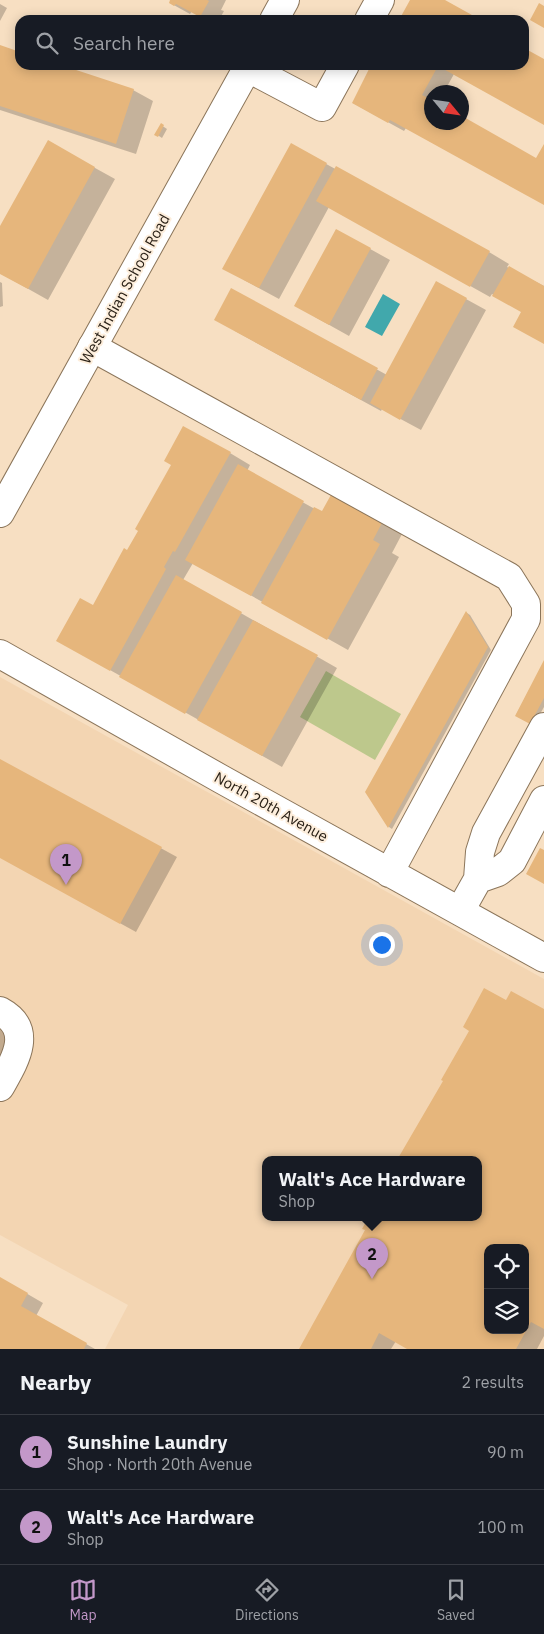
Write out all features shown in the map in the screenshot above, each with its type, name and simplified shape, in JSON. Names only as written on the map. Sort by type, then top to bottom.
[{"type":"street","points":[[277,15],[285,0]]},
{"type":"street","points":[[372,15],[380,0]]},
{"type":"street","name":"West Indian School Road","points":[[0,514],[247,70]]},
{"type":"street","points":[[256,70],[322,107],[342,70]]},
{"type":"street","points":[[92,347],[510,577],[526,604],[526,619],[389,873]]},
{"type":"street","name":"North 20th Avenue","points":[[0,654],[544,958]]},
{"type":"street","points":[[460,911],[478,879],[480,852],[486,833],[537,762],[544,727]]},
{"type":"street","points":[[478,879],[498,872],[512,861],[544,800]]},
{"type":"street","points":[[0,1011],[6,1014],[17,1026],[20,1040],[16,1060],[0,1087]]},
{"type":"shaded area","points":[[0,677],[544,979],[544,1349],[105,1349],[128,1305],[0,1235]]},
{"type":"green space","points":[[326,671],[401,714],[375,760],[300,717]]},
{"type":"water","points":[[383,294],[400,304],[382,336],[365,327]]},
{"type":"building","points":[[170,0],[209,1],[201,15],[196,15],[176,4],[174,6],[169,3]]},
{"type":"building","points":[[410,0],[445,0],[472,15],[402,15]]},
{"type":"building","points":[[539,3],[544,6],[544,28],[530,20]]},
{"type":"building","points":[[0,45],[15,50],[15,70],[76,70],[134,89],[116,144],[0,106]]},
{"type":"building","points":[[529,51],[544,59],[544,125],[445,70],[529,70]]},
{"type":"building","points":[[368,70],[436,70],[428,85],[424,85],[422,95],[424,96],[424,130],[469,130],[469,120],[536,158],[544,144],[544,205],[390,120],[388,123],[352,103]]},
{"type":"building","points":[[161,123],[164,125],[158,137],[154,135]]},
{"type":"building","points":[[48,140],[95,167],[28,289],[0,274],[0,226]]},
{"type":"building","points":[[291,143],[327,163],[259,288],[222,269]]},
{"type":"building","points":[[336,166],[490,251],[470,287],[316,201]]},
{"type":"building","points":[[336,229],[371,248],[329,325],[294,306]]},
{"type":"building","points":[[509,266],[544,286],[544,344],[513,327],[521,312],[492,296]]},
{"type":"building","points":[[436,281],[467,298],[400,420],[370,403]]},
{"type":"building","points":[[231,288],[378,368],[361,400],[214,320]]},
{"type":"building","points":[[183,426],[231,452],[175,552],[173,551],[164,567],[166,569],[110,671],[56,641],[80,598],[93,605],[124,548],[127,550],[138,531],[135,529],[171,465],[164,461]]},
{"type":"building","points":[[238,464],[304,501],[251,596],[185,560]]},
{"type":"building","points":[[332,493],[383,521],[373,540],[380,544],[327,640],[261,603],[314,507],[322,511]]},
{"type":"building","points":[[176,575],[242,612],[185,714],[119,677]]},
{"type":"building","points":[[466,611],[488,647],[388,828],[365,792]]},
{"type":"building","points":[[253,620],[318,655],[262,756],[197,720]]},
{"type":"building","points":[[544,660],[544,698],[530,724],[515,716]]},
{"type":"building","points":[[0,759],[162,847],[120,924],[0,858]]},
{"type":"building","points":[[540,848],[544,850],[544,884],[526,874]]},
{"type":"building","points":[[484,988],[506,1000],[511,991],[544,1009],[544,1329],[531,1322],[529,1326],[529,1244],[484,1244],[484,1334],[524,1334],[516,1349],[407,1349],[379,1333],[371,1349],[299,1349],[365,1230],[362,1229],[366,1221],[482,1221],[482,1156],[399,1156],[443,1081],[441,1080],[469,1031],[463,1027]]},
{"type":"building","points":[[0,1277],[28,1293],[21,1306],[87,1343],[84,1349],[0,1349]]},
{"type":"place","name":"Sunshine Laundry","points":[[66,885]]},
{"type":"place","name":"Walt's Ace Hardware","points":[[372,1279]]}]
